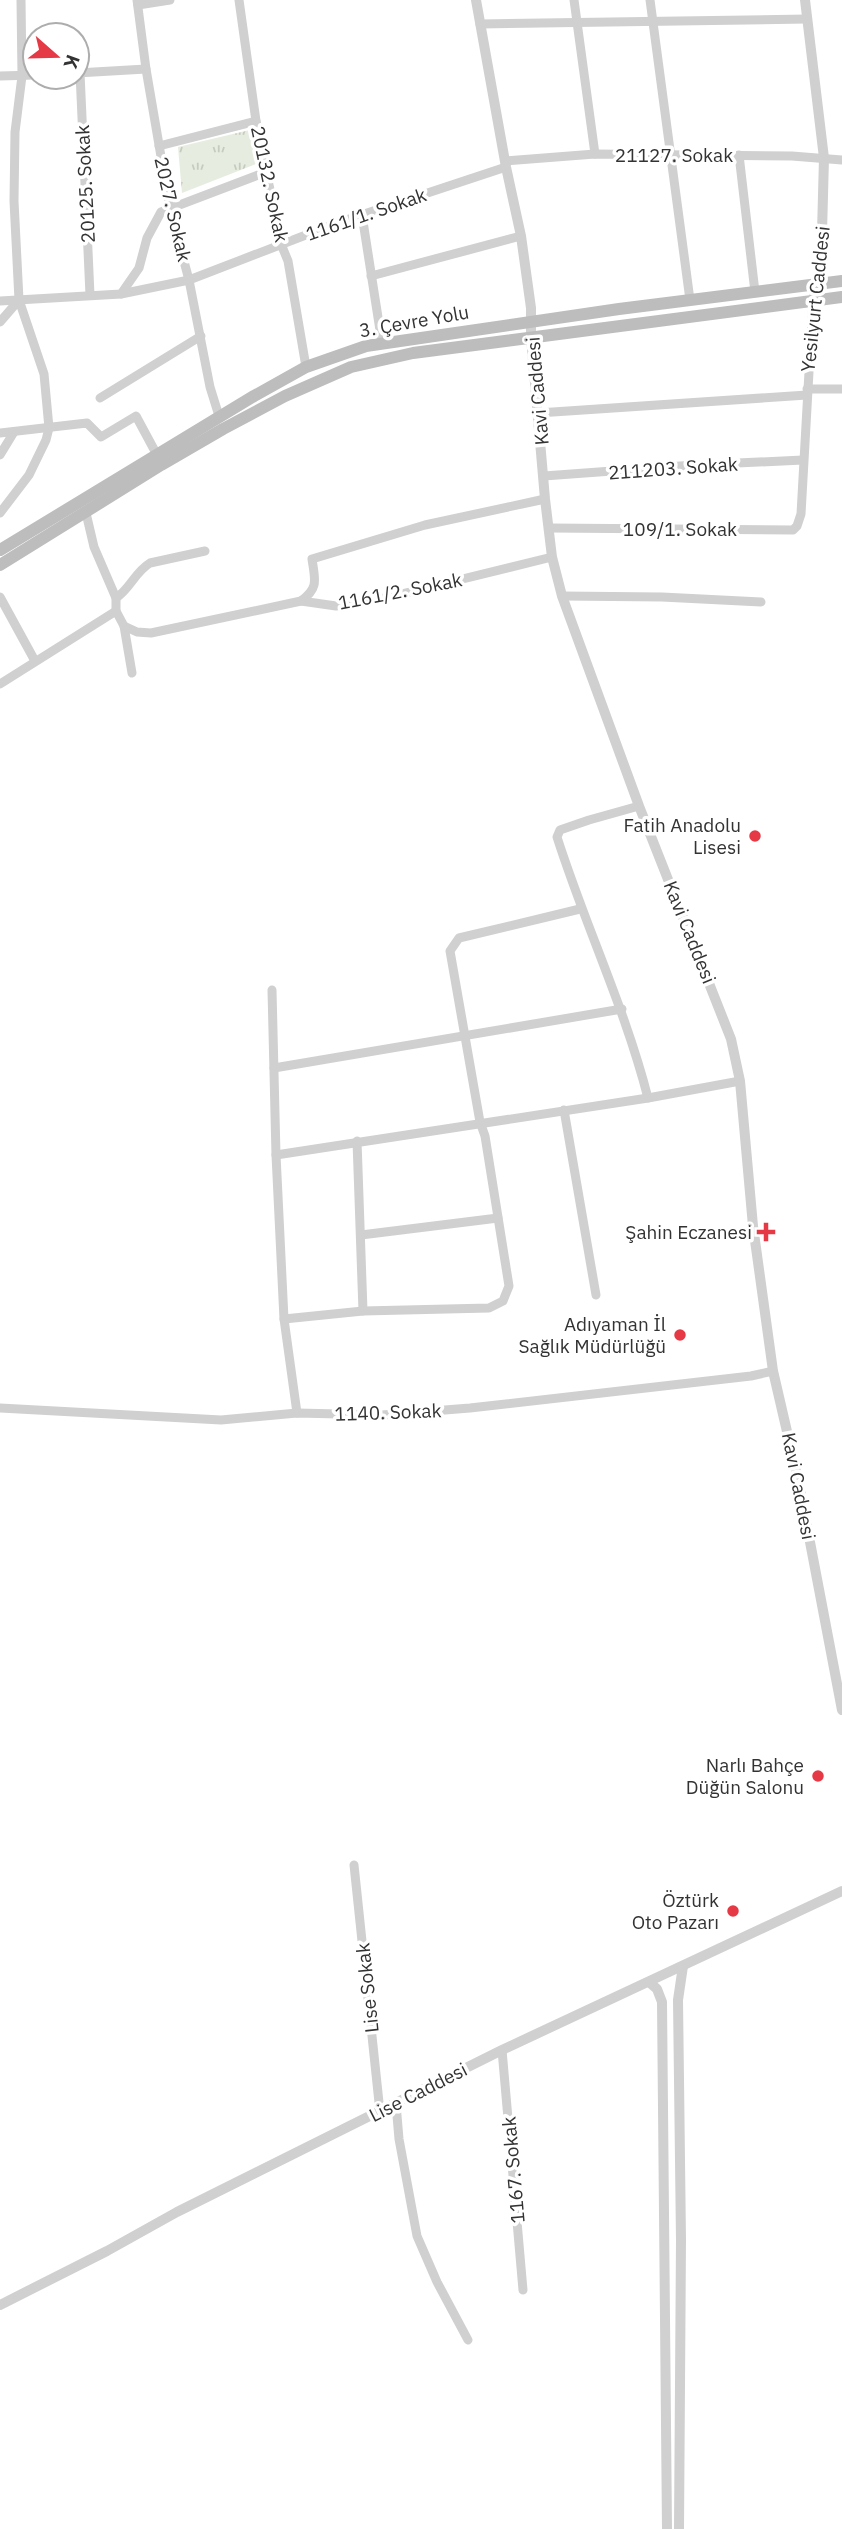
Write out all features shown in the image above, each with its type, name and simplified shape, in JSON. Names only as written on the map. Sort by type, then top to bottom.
[{"type":"main road","name":"3. Çevre Yolu","points":[[0,550],[219,416],[306,368],[382,342],[842,281]]},
{"type":"main road","name":"3. Çevre Yolu","points":[[0,565],[223,429],[331,374],[377,359],[842,297]]},
{"type":"street","points":[[21,0],[21,21]]},
{"type":"street","points":[[137,3],[170,0]]},
{"type":"street","name":"20132. Sokak","points":[[239,0],[256,121],[281,244],[288,261],[306,368]]},
{"type":"street","name":"Kavi Caddesi","points":[[476,0],[521,236],[532,323],[531,337],[552,556],[562,596],[639,806],[727,1025],[740,1081],[753,1226],[774,1371],[798,1479],[842,1710]]},
{"type":"street","points":[[574,0],[595,154]]},
{"type":"street","points":[[650,0],[690,300]]},
{"type":"street","name":"Yesilyurt Caddesi","points":[[801,514],[813,301],[818,286],[823,212],[824,158],[805,0]]},
{"type":"street","name":"2027. Sokak","points":[[137,3],[170,209],[219,416]]},
{"type":"street","points":[[480,24],[807,19]]},
{"type":"street","points":[[91,72],[146,69]]},
{"type":"street","points":[[0,76],[21,76]]},
{"type":"street","points":[[0,513],[29,475],[49,428],[44,374],[19,300],[14,201],[15,132],[21,84]]},
{"type":"street","name":"20125. Sokak","points":[[80,91],[90,295]]},
{"type":"street","points":[[159,146],[256,121]]},
{"type":"street","name":"21127. Sokak","points":[[506,164],[595,154],[739,155],[842,160]]},
{"type":"street","points":[[739,155],[755,292]]},
{"type":"street","name":"1161/1. Sokak","points":[[0,300],[121,294],[189,281],[281,244],[506,164]]},
{"type":"street","points":[[121,294],[139,268],[148,238],[161,212],[267,172]]},
{"type":"street","points":[[362,215],[382,342]]},
{"type":"street","points":[[371,276],[521,236]]},
{"type":"street","points":[[0,322],[19,300]]},
{"type":"street","points":[[100,398],[201,336]]},
{"type":"street","points":[[538,413],[842,390]]},
{"type":"street","points":[[0,433],[87,423],[101,438],[136,416],[157,455]]},
{"type":"street","points":[[0,455],[14,432]]},
{"type":"street","name":"211203. Sokak","points":[[544,476],[803,460]]},
{"type":"street","points":[[300,601],[311,594],[315,583],[312,559],[425,525],[545,499]]},
{"type":"street","points":[[86,513],[94,547],[116,598],[116,611],[124,626],[132,673]]},
{"type":"street","name":"109/1. Sokak","points":[[550,528],[793,530],[801,514]]},
{"type":"street","points":[[116,598],[125,592],[143,567],[150,562],[205,551]]},
{"type":"street","name":"1161/2. Sokak","points":[[124,626],[137,632],[151,633],[300,601],[336,606],[385,598],[552,556]]},
{"type":"street","points":[[562,596],[761,601]]},
{"type":"street","points":[[0,597],[35,661]]},
{"type":"street","points":[[0,684],[116,611]]},
{"type":"street","points":[[639,806],[560,830],[557,837],[580,909],[622,1009],[648,1098]]},
{"type":"street","points":[[285,1319],[363,1311],[489,1308],[500,1303],[507,1294],[509,1286],[485,1136],[480,1122],[450,957],[459,938],[580,909]]},
{"type":"street","points":[[272,990],[276,1155],[285,1319],[297,1413]]},
{"type":"street","points":[[274,1068],[622,1009]]},
{"type":"street","points":[[276,1155],[648,1098],[740,1081]]},
{"type":"street","points":[[564,1110],[596,1295]]},
{"type":"street","points":[[356,1142],[363,1311]]},
{"type":"street","points":[[361,1235],[498,1218]]},
{"type":"street","name":"1140. Sokak","points":[[0,1408],[221,1419],[297,1413],[382,1415],[470,1408],[751,1376],[774,1371]]},
{"type":"street","name":"Lise Sokak","points":[[354,1865],[380,2112]]},
{"type":"street","name":"Lise Caddesi","points":[[0,2305],[502,2050],[842,1891]]},
{"type":"street","points":[[679,2529],[681,2240],[678,2000],[683,1966]]},
{"type":"street","points":[[649,1982],[657,1989],[662,2002],[667,2529]]},
{"type":"street","name":"1167. Sokak","points":[[502,2050],[523,2290]]},
{"type":"street","points":[[396,2104],[399,2139],[417,2236],[468,2340]]},
{"type":"green space","points":[[254,129],[261,162],[182,193],[178,147]]},
{"type":"place","name":"Fatih Anadolu Lisesi","points":[[755,836]]},
{"type":"place","name":"Şahin Eczanesi","points":[[766,1232]]},
{"type":"place","name":"Adıyaman İl Sağlık Müdürlüğü","points":[[680,1335]]},
{"type":"place","name":"Narlı Bahçe Düğün Salonu","points":[[818,1776]]},
{"type":"place","name":"Öztürk Oto Pazarı","points":[[733,1911]]}]
